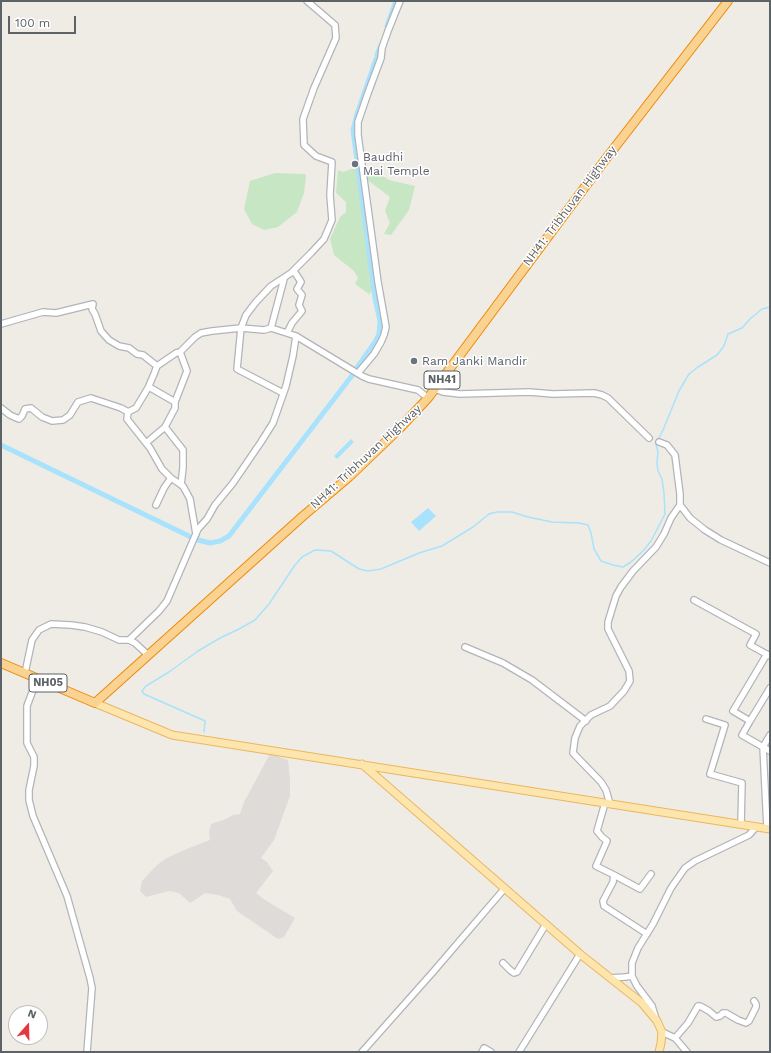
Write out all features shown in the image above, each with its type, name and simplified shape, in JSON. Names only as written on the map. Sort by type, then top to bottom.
[{"type":"highway","name":"NH41: Tribhuvan Highway","points":[[95,703],[291,527],[349,477],[399,429],[428,398],[605,160],[728,1]]},
{"type":"highway","name":"NH05","points":[[1,663],[95,703]]},
{"type":"main road","name":"NH05","points":[[95,703],[172,734],[769,829]]},
{"type":"main road","points":[[362,764],[580,954],[642,1003],[657,1021],[662,1032],[658,1052]]},
{"type":"street","points":[[283,393],[237,369],[241,328],[246,315],[271,286],[284,279],[294,271],[324,239],[332,220],[330,195],[332,162],[316,156],[304,145],[303,119],[314,88],[336,38],[335,25],[306,1]]},
{"type":"street","points":[[358,373],[374,354],[381,342],[386,327],[378,282],[358,135],[358,122],[381,58],[382,48],[400,1]]},
{"type":"street","points":[[287,333],[292,323],[302,311],[299,305],[302,295],[297,289],[301,282],[294,271]]},
{"type":"street","points":[[272,328],[284,279]]},
{"type":"street","points":[[1,324],[42,312],[56,313],[93,304],[92,309],[101,330],[109,340],[119,346],[129,348],[137,354],[143,355],[157,366]]},
{"type":"street","points":[[128,412],[136,408],[149,387],[157,366],[176,353],[180,352],[195,337],[212,331],[241,328],[264,330],[272,328],[296,336],[369,379],[418,390],[428,398]]},
{"type":"street","points":[[129,640],[159,611],[167,601],[198,529],[207,519],[215,505],[233,482],[274,422],[286,386],[296,336]]},
{"type":"street","points":[[146,443],[165,427],[175,408],[175,402],[187,371],[180,352]]},
{"type":"street","points":[[149,387],[175,402]]},
{"type":"street","points":[[435,389],[443,392],[460,394],[529,392],[553,394],[602,394],[649,438]]},
{"type":"street","points":[[1,408],[10,415],[19,419],[25,409],[31,408],[42,417],[52,421],[63,420],[70,415],[78,402],[91,398],[121,408],[128,412]]},
{"type":"street","points":[[128,412],[127,419],[150,448],[162,469],[171,478],[183,486],[190,498],[196,534]]},
{"type":"street","points":[[165,427],[183,450],[181,485]]},
{"type":"street","points":[[651,874],[640,889],[596,866],[607,841],[597,831],[608,803],[606,790],[601,782],[573,753],[575,738],[580,726],[592,715],[610,706],[624,691],[630,681],[629,671],[608,629],[608,622],[616,596],[621,587],[633,571],[656,547],[671,518],[680,505],[675,455],[668,445],[659,442]]},
{"type":"street","points":[[156,505],[164,488],[171,478]]},
{"type":"street","points":[[680,505],[690,518],[705,530],[721,540],[770,562]]},
{"type":"street","points":[[694,600],[756,634],[750,644],[768,655],[733,711],[750,721]]},
{"type":"street","points":[[25,673],[32,640],[39,630],[51,624],[85,627],[102,632],[119,640],[129,640],[135,643],[148,655]]},
{"type":"street","points":[[465,647],[503,664],[532,680],[586,721]]},
{"type":"street","points":[[37,679],[27,706],[27,743],[34,757],[29,800],[33,816],[67,896],[90,978],[92,988],[87,1052]]},
{"type":"street","points":[[770,688],[742,735],[770,751]]},
{"type":"street","points":[[706,719],[724,725],[710,774],[742,784],[741,824]]},
{"type":"street","points":[[769,829],[763,747],[770,735]]},
{"type":"street","points":[[657,1021],[652,1006],[637,986],[632,976],[632,963],[638,948],[653,924],[671,888],[685,868],[694,861],[749,835],[756,827]]},
{"type":"street","points":[[614,875],[613,882],[603,901],[604,906],[647,934]]},
{"type":"street","points":[[362,1052],[505,888]]},
{"type":"street","points":[[503,963],[514,973],[517,972],[546,924]]},
{"type":"street","points":[[519,1052],[580,954]]},
{"type":"street","points":[[611,978],[632,976]]},
{"type":"street","points":[[675,1038],[688,1023],[698,1006],[709,1011],[716,1017],[726,1012],[738,1020],[746,1023],[749,1021],[756,1007],[754,1000]]},
{"type":"street","points":[[662,1032],[675,1038],[687,1052]]},
{"type":"street","points":[[482,1052],[484,1048],[491,1052]]},
{"type":"shaded area","points":[[270,754],[288,760],[290,796],[274,840],[261,858],[267,862],[273,871],[256,893],[295,918],[284,937],[278,939],[237,911],[230,899],[218,895],[205,893],[190,903],[179,893],[169,891],[146,897],[140,891],[142,881],[157,865],[167,858],[210,840],[209,832],[211,824],[233,815],[240,814],[244,802]]},
{"type":"green space","points":[[370,166],[389,180],[415,186],[409,210],[391,235],[384,234],[390,223],[385,211],[390,197],[366,179]]},
{"type":"green space","points":[[351,169],[359,169],[375,288],[369,294],[355,284],[358,278],[354,271],[334,255],[330,239],[340,217],[346,212],[346,202],[336,193],[338,170],[343,172]]},
{"type":"green space","points":[[275,173],[305,174],[304,193],[297,212],[278,227],[264,230],[252,224],[244,209],[250,181]]},
{"type":"water","points":[[351,439],[354,442],[337,459],[334,456]]},
{"type":"water","points":[[428,508],[436,516],[419,531],[411,522]]},
{"type":"waterway","points":[[387,26],[396,1]]},
{"type":"waterway","points":[[377,55],[381,45]]},
{"type":"waterway","points":[[356,369],[375,342],[379,334],[380,321],[375,298],[353,130],[376,59]]},
{"type":"waterway","points":[[204,732],[205,721],[144,694],[142,691],[146,686],[169,672],[198,651],[255,620],[269,604],[295,565],[302,557],[315,550],[331,551],[359,569],[368,571],[381,569],[419,553],[442,546],[473,527],[489,514],[497,512],[512,512],[552,522],[579,523],[588,525],[594,549],[601,561],[623,567],[631,562],[651,541],[665,514],[664,493],[662,479],[658,471],[658,452],[656,444],[679,391],[689,374],[717,355],[724,346],[728,334],[742,328],[762,309],[770,307]]},
{"type":"waterway","points":[[198,540],[210,543],[220,541],[229,536],[354,373]]},
{"type":"waterway","points":[[1,445],[193,538]]},
{"type":"place","name":"Baudhi Mai Temple","points":[[355,164]]},
{"type":"place","name":"Ram Janki Mandir","points":[[414,361]]}]
